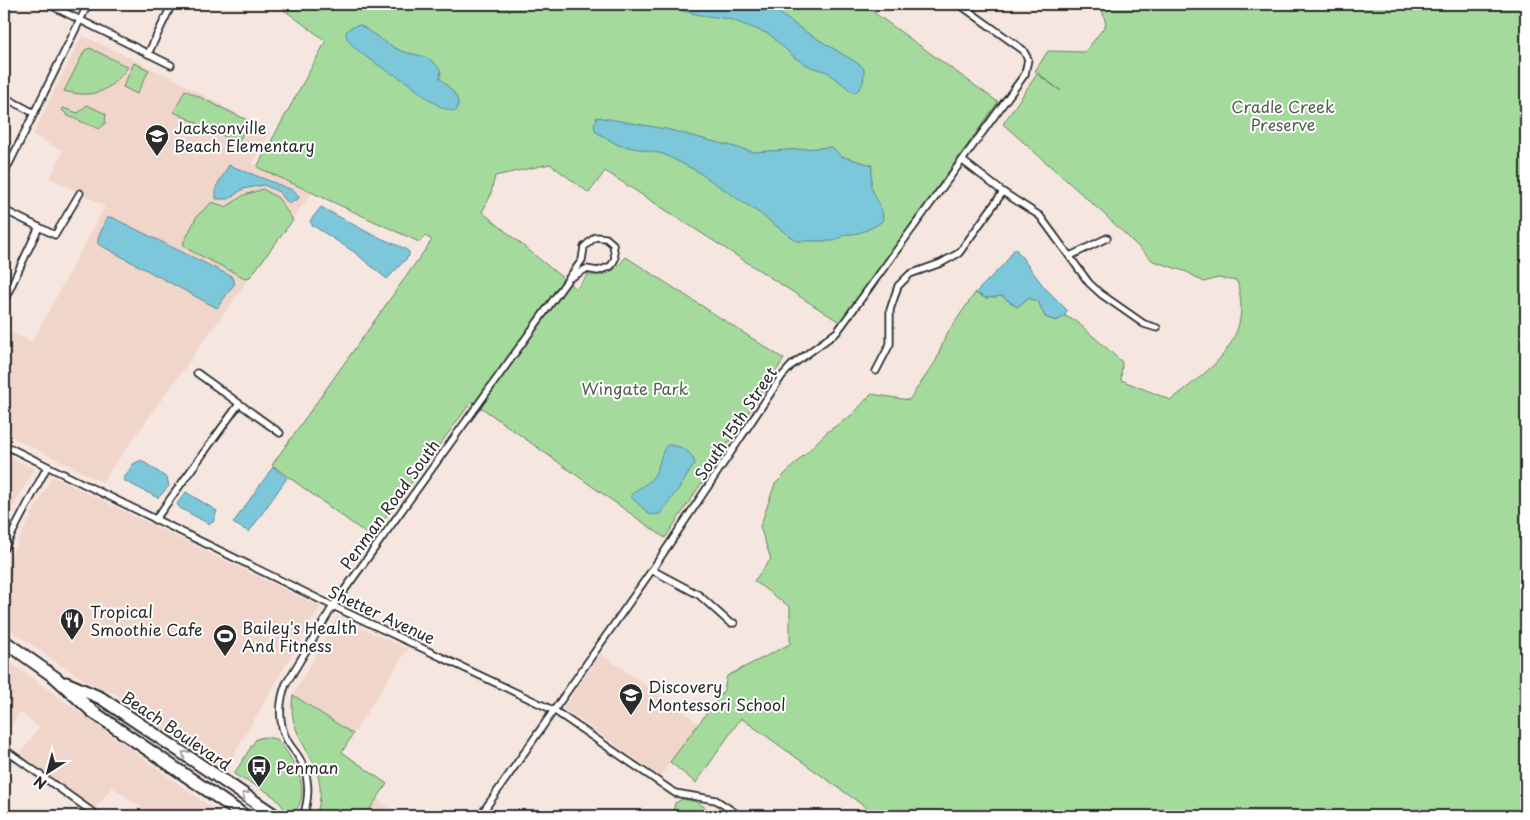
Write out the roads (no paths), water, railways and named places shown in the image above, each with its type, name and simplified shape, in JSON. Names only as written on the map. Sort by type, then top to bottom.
[{"type":"highway","points":[[4,641],[56,678],[93,712],[245,816]]},
{"type":"highway","name":"Beach Boulevard","points":[[56,678],[101,698],[276,816]]},
{"type":"street","points":[[48,4],[171,65]]},
{"type":"street","points":[[4,174],[88,4]]},
{"type":"street","points":[[148,54],[172,4]]},
{"type":"street","name":"South 15th Street","points":[[480,816],[652,570],[782,376],[792,366],[837,332],[1025,74],[1028,61],[1024,50],[959,4]]},
{"type":"street","points":[[4,97],[34,113]]},
{"type":"street","points":[[963,161],[1003,192],[1040,216],[1089,284],[1144,324],[1157,328]]},
{"type":"street","points":[[876,371],[890,344],[890,310],[892,298],[898,286],[910,274],[941,263],[959,253],[1003,192]]},
{"type":"street","points":[[4,210],[54,235],[80,193]]},
{"type":"street","points":[[4,301],[39,227]]},
{"type":"street","name":"Penman Road South","points":[[303,816],[308,801],[308,784],[303,764],[287,740],[280,720],[281,695],[286,684],[333,606],[568,279],[582,260],[584,247],[594,236],[606,238],[613,244],[615,259],[611,266],[598,271],[592,269],[581,270],[568,279]]},
{"type":"street","points":[[1070,256],[1107,238]]},
{"type":"street","points":[[582,253],[584,260],[592,269]]},
{"type":"street","points":[[197,373],[280,433]]},
{"type":"street","points":[[155,520],[239,404]]},
{"type":"street","name":"Shetter Avenue","points":[[4,445],[333,606],[555,711],[675,793],[716,800],[740,816]]},
{"type":"street","points":[[4,549],[47,467]]},
{"type":"street","points":[[652,570],[699,596],[730,623],[734,623]]},
{"type":"street","points":[[4,748],[98,816]]},
{"type":"water","points":[[655,4],[766,4],[806,32],[859,64],[864,69],[863,83],[854,93],[827,72],[811,67],[795,58],[769,34],[729,19],[700,15]]},
{"type":"water","points":[[360,25],[397,49],[426,57],[436,64],[441,71],[440,78],[457,97],[458,106],[456,111],[437,105],[408,83],[363,55],[352,45],[347,37],[348,30]]},
{"type":"water","points":[[597,117],[666,129],[754,152],[832,147],[841,156],[872,165],[871,187],[882,211],[883,220],[866,230],[855,234],[846,234],[834,241],[796,241],[759,213],[695,170],[663,154],[618,145],[596,132],[594,126]]},
{"type":"water","points":[[229,165],[295,191],[299,198],[289,204],[279,192],[264,185],[243,189],[229,199],[216,199],[216,187]]},
{"type":"water","points":[[321,207],[371,234],[404,248],[409,252],[409,256],[387,279],[354,252],[312,225],[310,221]]},
{"type":"water","points":[[111,217],[231,276],[235,283],[217,308],[98,244],[98,238],[107,218]]},
{"type":"water","points":[[1015,248],[1044,287],[1067,310],[1065,316],[1056,321],[1045,317],[1038,301],[1028,298],[1017,307],[1002,296],[986,298],[975,293],[1005,263]]},
{"type":"water","points":[[667,445],[684,449],[691,455],[695,463],[660,514],[650,515],[630,496],[654,476]]},
{"type":"water","points":[[141,460],[167,478],[169,486],[158,498],[123,480],[133,464]]},
{"type":"water","points":[[273,467],[287,478],[249,532],[233,523]]},
{"type":"water","points":[[186,492],[217,511],[213,522],[209,524],[180,508],[177,504]]},
{"type":"place","name":"Jacksonville Beach Elementary","points":[[157,157]]},
{"type":"place","name":"Tropical Smoothie Cafe","points":[[72,641]]},
{"type":"place","name":"Bailey's Health And Fitness","points":[[225,657]]},
{"type":"place","name":"Discovery Montessori School","points":[[631,716]]},
{"type":"place","name":"Penman","points":[[259,788]]},
{"type":"park label","name":"Cradle Creek Preserve","points":[[1283,115]]},
{"type":"park label","name":"Wingate Park","points":[[635,388]]}]
